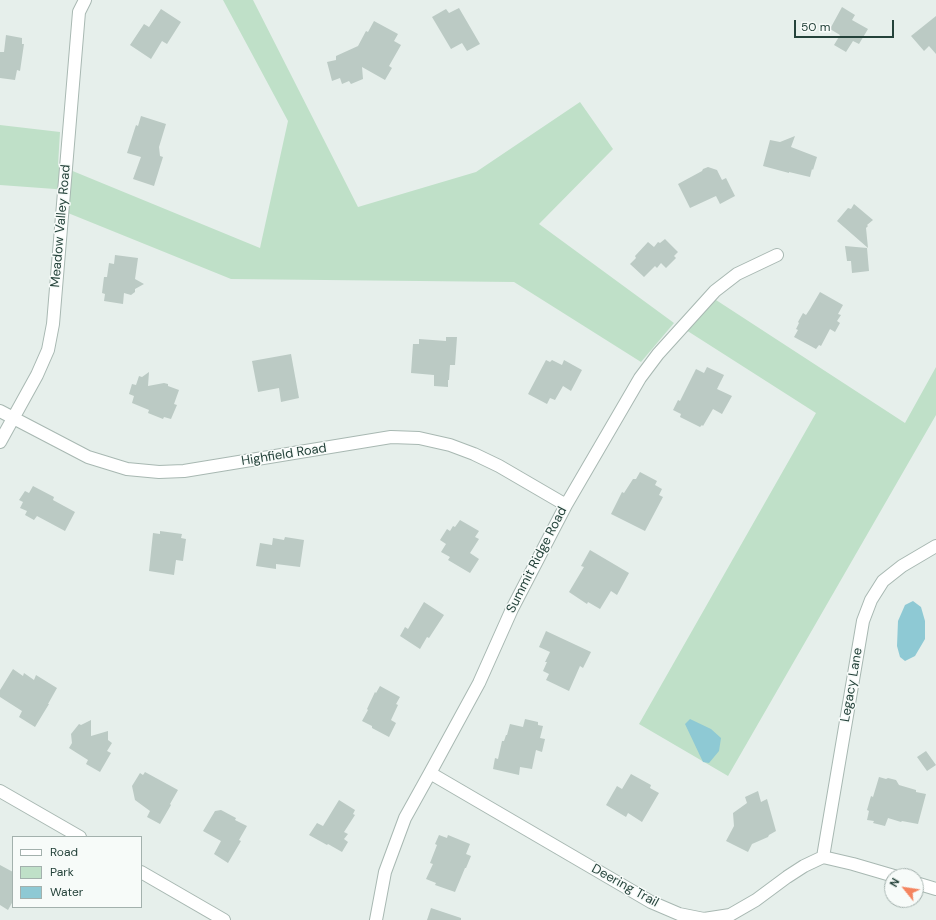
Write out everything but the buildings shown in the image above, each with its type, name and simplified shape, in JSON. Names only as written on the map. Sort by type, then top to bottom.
[{"type":"street","name":"Meadow Valley Road","points":[[0,442],[37,375],[48,350],[53,324],[79,12],[85,0]]},
{"type":"street","name":"Summit Ridge Road","points":[[376,920],[385,872],[405,818],[479,683],[512,608],[566,505],[640,378],[658,354],[715,291],[737,274],[777,255]]},
{"type":"street","name":"Highfield Road","points":[[0,411],[88,457],[127,469],[159,472],[184,471],[391,438],[419,438],[450,445],[474,454],[499,466],[566,505]]},
{"type":"street","name":"Legacy Lane","points":[[824,857],[863,621],[871,600],[883,581],[902,566],[936,546]]},
{"type":"street","name":"Deering Trail","points":[[430,773],[651,902],[679,914],[704,919],[730,915],[756,900],[804,866],[824,857]]},
{"type":"street","points":[[0,791],[78,836]]},
{"type":"street","points":[[824,857],[884,873]]},
{"type":"street","points":[[142,873],[224,920]]},
{"type":"street","points":[[924,885],[936,888]]},
{"type":"green space","points":[[223,0],[253,0],[358,207],[476,172],[580,102],[613,149],[539,224],[674,323],[641,362],[514,282],[231,279],[68,213],[70,192],[55,189],[0,185],[0,125],[60,132],[58,165],[260,248],[288,121]]},
{"type":"green space","points":[[716,300],[905,423],[936,367],[936,415],[728,776],[639,724],[816,413],[686,330]]},
{"type":"water","points":[[913,601],[921,607],[925,621],[925,639],[915,656],[905,661],[900,657],[897,646],[898,621],[905,605]]},
{"type":"water","points":[[690,719],[711,729],[721,738],[719,751],[709,763],[703,762],[685,724]]}]
